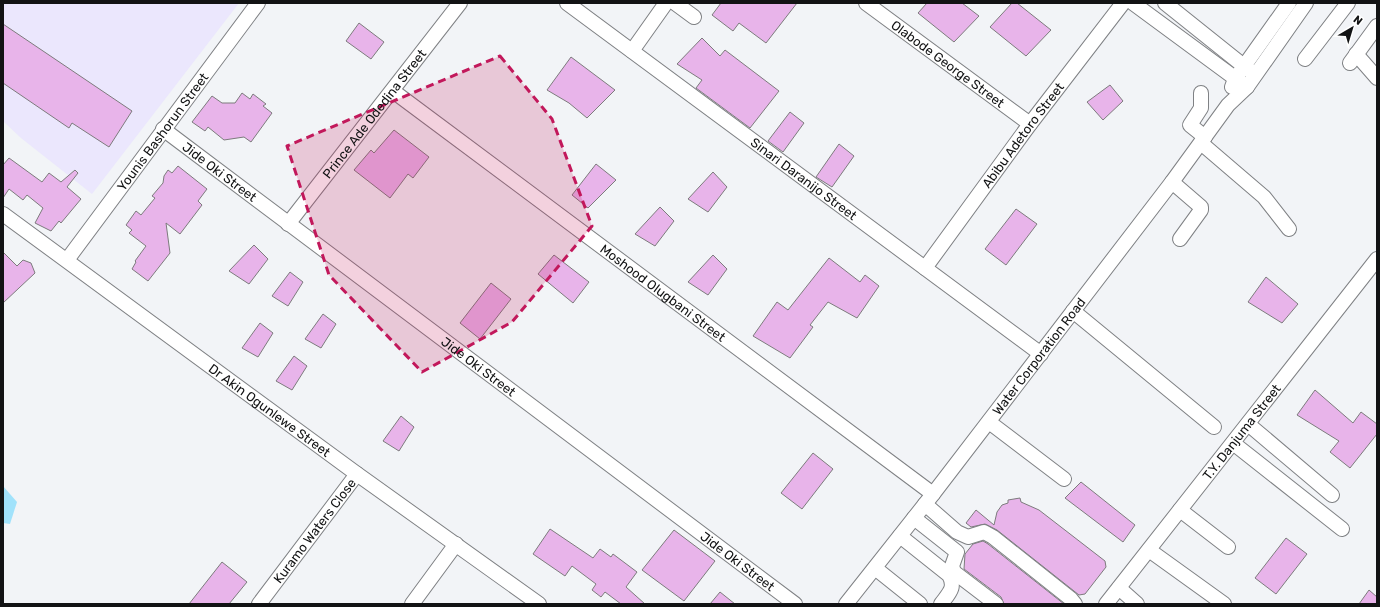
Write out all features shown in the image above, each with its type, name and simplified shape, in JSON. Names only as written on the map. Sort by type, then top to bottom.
[{"type":"street","name":"Younis Bashorun Street","points":[[67,260],[258,3]]},
{"type":"street","name":"Prince Ade Odedina Street","points":[[288,224],[460,3]]},
{"type":"street","name":"Sinari Daranijo Street","points":[[567,3],[1041,354]]},
{"type":"street","points":[[632,51],[666,3]]},
{"type":"street","points":[[675,3],[694,17]]},
{"type":"street","name":"Olabode George Street","points":[[866,3],[1030,124]]},
{"type":"street","name":"Abibu Adetoro Street","points":[[925,268],[1030,124],[1123,3]]},
{"type":"street","points":[[1133,3],[1247,87]]},
{"type":"street","points":[[1165,3],[1255,75]]},
{"type":"street","points":[[1228,105],[1235,79],[1288,3]]},
{"type":"street","points":[[1228,105],[1247,87],[1306,3]]},
{"type":"street","points":[[1305,59],[1348,3]]},
{"type":"street","points":[[1375,31],[1353,59],[1377,78]]},
{"type":"street","name":"Moshood Olugbani Street","points":[[393,91],[929,499],[957,532],[968,537]]},
{"type":"street","points":[[1202,94],[1201,108],[1190,125],[1203,140],[1264,198],[1289,229]]},
{"type":"street","name":"Water Corporation Road","points":[[846,604],[989,422],[1172,182],[1228,105]]},
{"type":"street","name":"Jide Oki Street","points":[[163,129],[795,604]]},
{"type":"street","points":[[1172,182],[1201,207],[1201,210],[1180,239]]},
{"type":"street","name":"Dr Akin Ogunlewe Street","points":[[3,214],[357,474],[539,604]]},
{"type":"street","name":"T.Y. Danjuma Street","points":[[1106,604],[1377,259]]},
{"type":"street","points":[[1073,311],[1214,427]]},
{"type":"street","points":[[989,422],[1064,480]]},
{"type":"street","points":[[1248,424],[1332,495]]},
{"type":"street","points":[[1232,443],[1342,529]]},
{"type":"street","name":"Kuramo Waters Close","points":[[259,604],[357,474]]},
{"type":"street","points":[[1180,510],[1228,547]]},
{"type":"street","points":[[914,518],[957,552]]},
{"type":"street","points":[[996,604],[952,569],[957,552],[968,537],[984,532],[993,537],[1071,599],[1075,604]]},
{"type":"street","points":[[900,536],[949,575],[953,583],[980,604]]},
{"type":"street","points":[[412,604],[456,544]]},
{"type":"street","points":[[1149,550],[1224,604]]},
{"type":"street","points":[[874,568],[920,604]]},
{"type":"street","points":[[941,604],[952,590],[953,583]]},
{"type":"street","points":[[1119,588],[1137,604]]},
{"type":"highlighted area","points":[[500,56],[552,119],[592,226],[512,322],[422,372],[329,275],[287,146]]},
{"type":"shaded area","points":[[3,3],[239,3],[92,194],[21,138],[3,121]]},
{"type":"water","points":[[3,486],[17,502],[10,524],[3,523]]},
{"type":"building","points":[[721,3],[797,3],[766,43],[739,23],[733,31],[712,15]]},
{"type":"building","points":[[927,3],[962,3],[979,16],[954,42],[918,13]]},
{"type":"building","points":[[1012,3],[1017,3],[1051,30],[1026,56],[990,27]]},
{"type":"building","points":[[359,23],[384,42],[371,59],[346,41]]},
{"type":"building","points":[[3,24],[132,111],[109,147],[72,123],[69,128],[3,83]]},
{"type":"building","points":[[702,38],[720,56],[725,50],[779,91],[750,128],[696,88],[702,80],[677,64]]},
{"type":"building","points":[[571,57],[615,90],[587,118],[569,103],[547,90]]},
{"type":"building","points":[[1110,85],[1123,101],[1103,120],[1087,102]]},
{"type":"building","points":[[242,93],[250,99],[253,94],[266,104],[263,106],[272,113],[251,142],[244,137],[224,140],[208,127],[205,131],[192,122],[212,96],[222,103],[235,103]]},
{"type":"building","points":[[790,112],[804,123],[783,152],[768,141]]},
{"type":"building","points":[[394,130],[429,157],[413,178],[408,174],[390,198],[354,170],[371,150],[374,153]]},
{"type":"building","points":[[839,144],[854,156],[832,187],[816,177]]},
{"type":"building","points":[[9,158],[42,182],[49,173],[61,182],[75,170],[78,173],[67,187],[81,199],[61,223],[59,221],[51,231],[35,223],[43,208],[27,195],[23,200],[9,189],[3,198],[3,165]]},
{"type":"building","points":[[596,164],[616,180],[588,208],[572,195]]},
{"type":"building","points":[[178,166],[207,189],[198,201],[202,205],[180,234],[166,223],[170,253],[148,281],[132,269],[136,262],[135,261],[146,246],[129,233],[132,230],[126,225],[136,211],[141,215],[155,198],[152,196],[163,183],[164,176],[168,170],[172,173]]},
{"type":"building","points":[[713,172],[727,187],[708,212],[688,199]]},
{"type":"building","points":[[660,207],[674,221],[655,246],[635,234]]},
{"type":"building","points":[[1016,209],[1037,224],[1006,265],[985,249]]},
{"type":"building","points":[[254,245],[268,259],[249,284],[229,271]]},
{"type":"building","points":[[3,252],[17,266],[23,260],[31,263],[35,273],[3,303]]},
{"type":"building","points":[[554,255],[589,282],[573,303],[538,274]]},
{"type":"building","points":[[713,255],[727,269],[708,295],[688,282]]},
{"type":"building","points":[[829,258],[860,282],[865,275],[879,286],[857,318],[828,302],[810,325],[813,327],[790,358],[753,336],[777,302],[788,310]]},
{"type":"building","points":[[290,272],[303,282],[288,306],[272,296]]},
{"type":"building","points":[[1266,277],[1298,304],[1282,323],[1248,302]]},
{"type":"building","points":[[491,283],[511,299],[480,339],[460,323]]},
{"type":"building","points":[[323,314],[336,324],[321,348],[305,339]]},
{"type":"building","points":[[260,323],[273,333],[258,357],[242,348]]},
{"type":"building","points":[[294,356],[307,366],[292,390],[276,381]]},
{"type":"building","points":[[1315,390],[1353,423],[1361,412],[1377,424],[1377,434],[1350,468],[1330,452],[1339,441],[1297,415]]},
{"type":"building","points":[[401,416],[414,427],[399,451],[383,441]]},
{"type":"building","points":[[813,453],[833,469],[802,509],[781,493]]},
{"type":"building","points":[[1081,482],[1135,525],[1123,542],[1065,498]]},
{"type":"building","points":[[1020,498],[1021,502],[1039,510],[1105,561],[1106,567],[1085,594],[1079,595],[997,530],[985,524],[971,527],[966,523],[976,510],[994,525],[997,512],[1002,505],[1008,503],[1008,500]]},
{"type":"building","points":[[550,529],[593,558],[600,549],[611,557],[613,554],[637,572],[626,587],[645,604],[621,604],[605,592],[601,597],[592,590],[596,584],[572,566],[565,576],[533,554]]},
{"type":"building","points":[[674,530],[715,561],[684,601],[642,570]]},
{"type":"building","points":[[1286,538],[1307,554],[1276,594],[1255,578]]},
{"type":"building","points":[[983,541],[1064,604],[1004,604],[1001,597],[964,569],[965,554],[973,544]]},
{"type":"building","points":[[222,562],[247,582],[229,604],[189,604]]},
{"type":"building","points":[[1369,590],[1377,597],[1377,604],[1359,604]]},
{"type":"building","points":[[720,592],[735,604],[710,604]]}]
